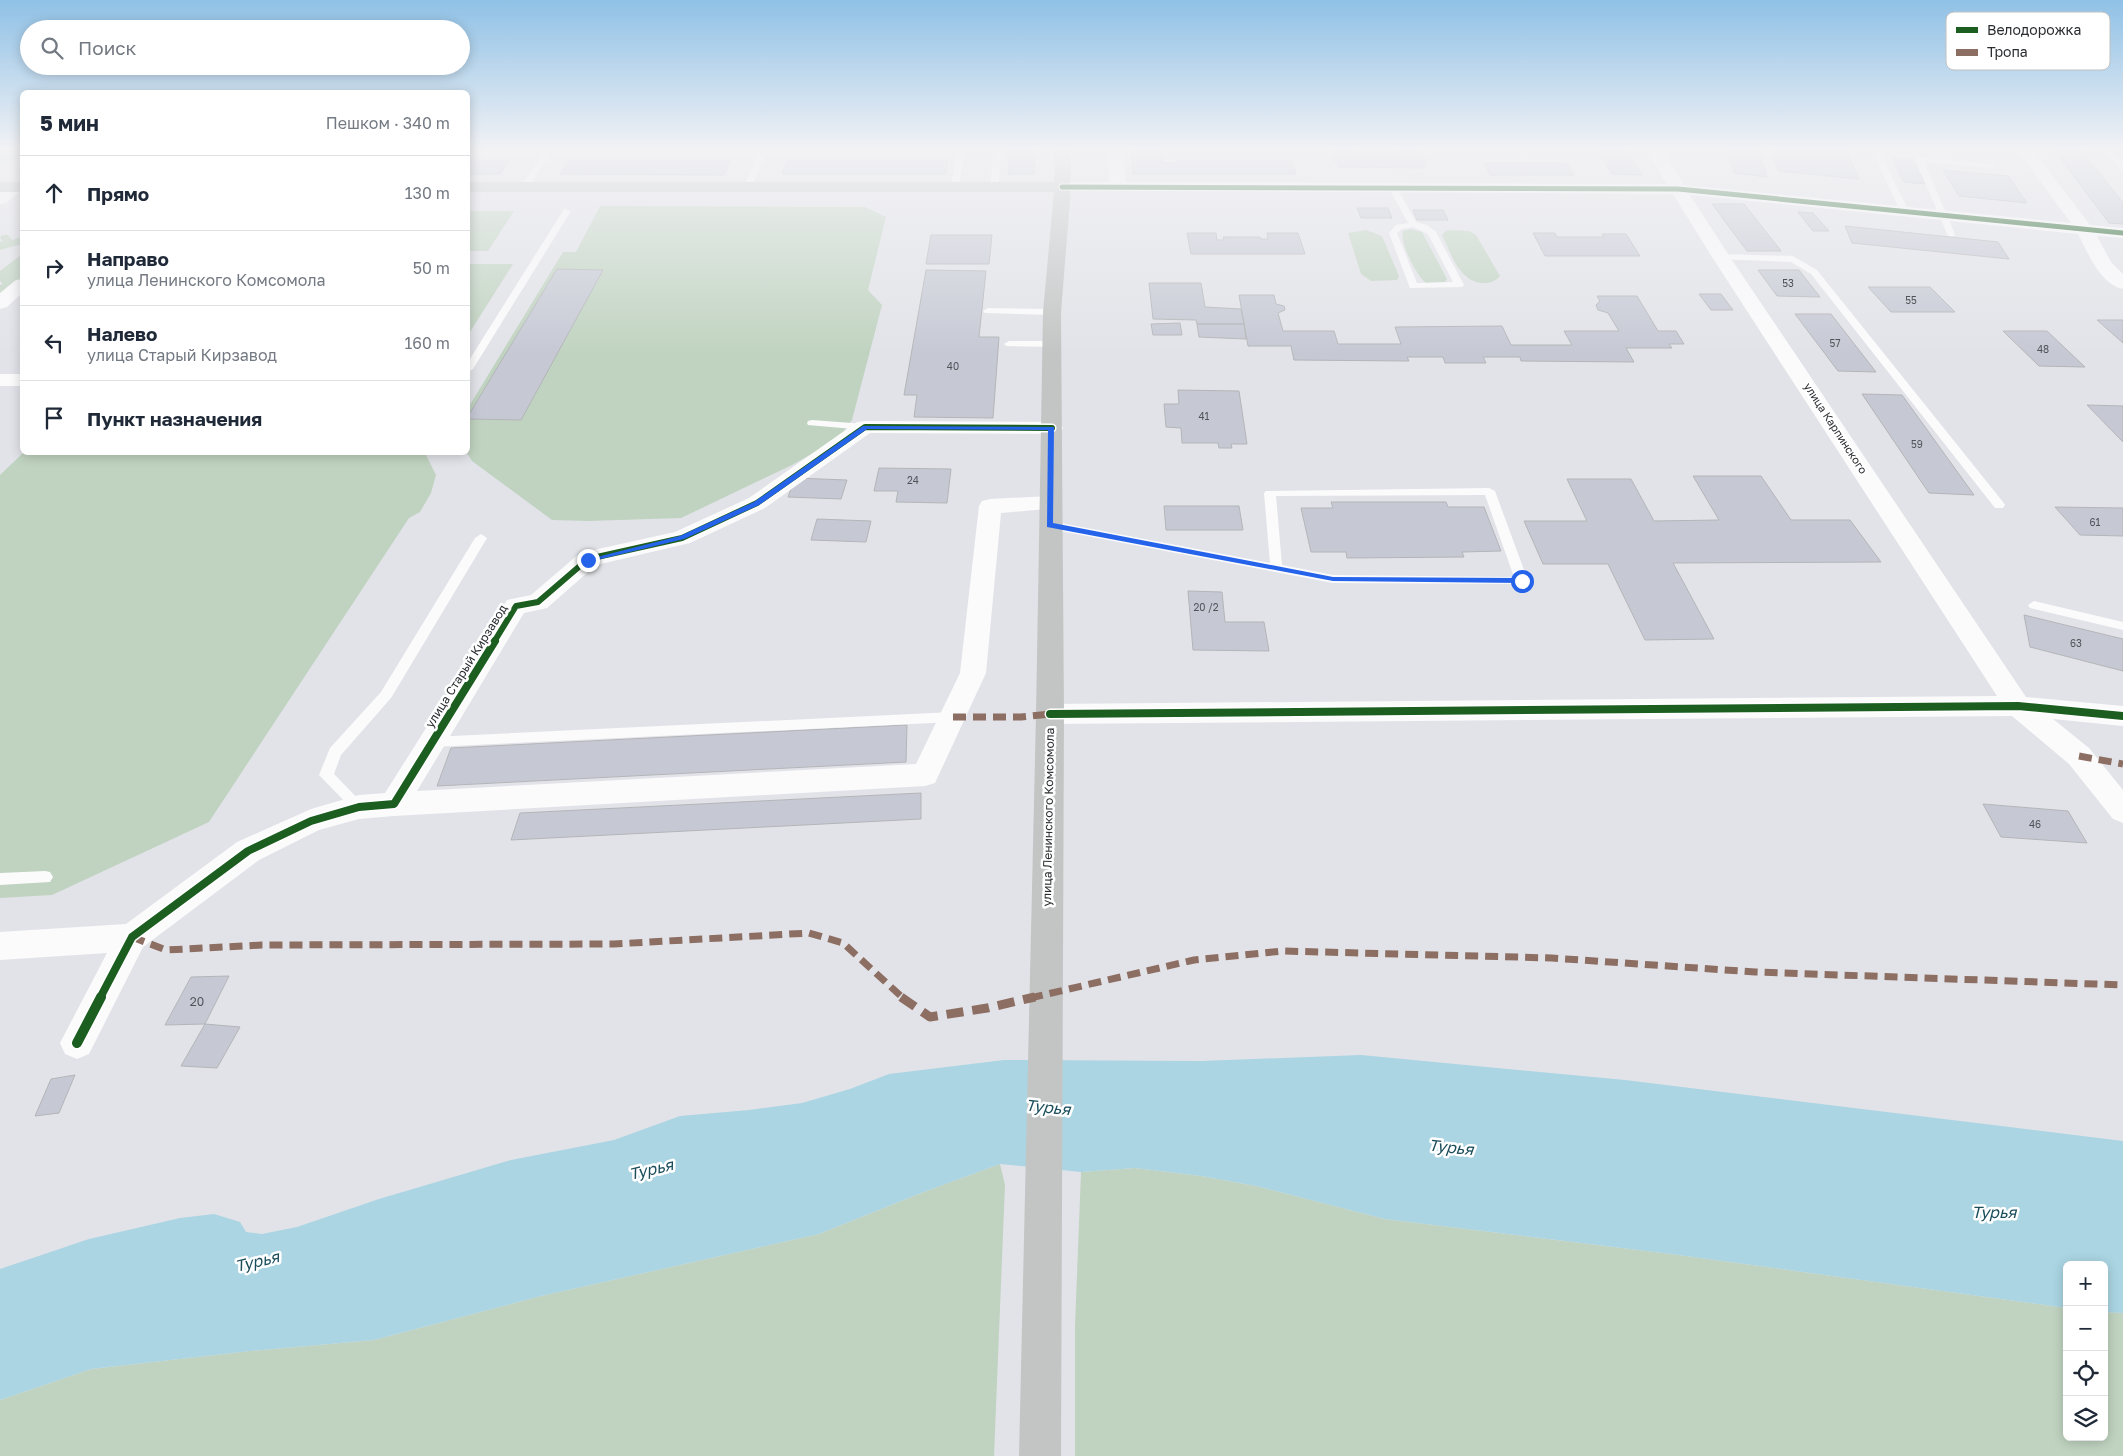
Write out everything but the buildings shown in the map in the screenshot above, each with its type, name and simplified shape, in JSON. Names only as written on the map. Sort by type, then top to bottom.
[{"type":"main road","name":"улица Ленинского Комсомола","points":[[1040,1456],[1050,714],[1052,312],[1060,218]]},
{"type":"street","name":"улица Карпинского","points":[[1697,218],[2018,706],[2079,756],[2123,811]]},
{"type":"street","points":[[1982,218],[2123,232]]},
{"type":"street","points":[[2076,218],[2084,228],[2103,265],[2123,284]]},
{"type":"street","points":[[0,303],[20,286]]},
{"type":"street","points":[[0,380],[20,380]]},
{"type":"street","points":[[866,427],[1052,428]]},
{"type":"street","name":"улица Старый Кирзавод","points":[[394,804],[516,606],[538,602],[588,560],[682,538],[757,503],[866,427]]},
{"type":"street","points":[[78,1043],[132,937],[248,851],[311,821],[359,807],[394,804],[925,775],[973,673],[990,506],[1050,514]]},
{"type":"street","points":[[1050,714],[2018,706],[2123,716]]},
{"type":"street","points":[[0,946],[132,937]]},
{"type":"lane","points":[[470,366],[562,218]]},
{"type":"lane","points":[[1410,218],[1413,224],[1424,227],[1432,232],[1459,285],[1413,286],[1393,233],[1399,227],[1413,224]]},
{"type":"lane","points":[[1944,218],[1951,234]]},
{"type":"lane","points":[[1722,257],[1792,259],[1814,272],[1999,505]]},
{"type":"lane","points":[[988,311],[1052,312]]},
{"type":"lane","points":[[1009,344],[1052,344]]},
{"type":"lane","points":[[812,423],[866,427]]},
{"type":"lane","points":[[1050,514],[1276,567],[1333,579],[1522,581],[1490,491],[1270,493],[1276,567]]},
{"type":"lane","points":[[359,807],[326,775],[335,752],[386,696],[481,538]]},
{"type":"lane","points":[[2034,604],[2123,626]]},
{"type":"lane","points":[[432,742],[953,717]]},
{"type":"lane","points":[[0,879],[45,877]]},
{"type":"green space","points":[[470,218],[509,218],[488,251],[470,251]]},
{"type":"green space","points":[[594,218],[886,218],[868,290],[882,305],[852,420],[838,439],[792,465],[681,518],[588,521],[552,520],[472,461],[468,455],[470,455],[470,405],[563,252],[576,252]]},
{"type":"green space","points":[[1411,229],[1422,232],[1447,279],[1445,282],[1426,283],[1418,273],[1406,251],[1404,243],[1403,231]]},
{"type":"green space","points":[[1366,230],[1382,236],[1399,276],[1397,280],[1371,281],[1361,274],[1348,233]]},
{"type":"green space","points":[[1447,230],[1469,231],[1476,235],[1500,276],[1494,281],[1486,283],[1468,278],[1457,265],[1442,235]]},
{"type":"green space","points":[[2,235],[8,235],[12,240],[20,238],[20,245],[0,250],[0,242],[3,241],[0,238]]},
{"type":"green space","points":[[20,256],[20,280],[0,297],[0,285],[3,284],[0,281],[0,271]]},
{"type":"green space","points":[[470,264],[513,264],[470,332]]},
{"type":"green space","points":[[21,455],[426,455],[436,475],[431,493],[420,512],[409,518],[209,822],[52,895],[0,898],[0,475]]},
{"type":"green space","points":[[1000,1164],[1005,1185],[994,1456],[0,1456],[0,1400],[91,1369],[250,1351],[374,1340],[541,1296],[819,1234]]},
{"type":"green space","points":[[1135,1168],[1201,1176],[1256,1186],[1385,1219],[1671,1254],[2063,1307],[2063,1441],[2108,1441],[2108,1312],[2123,1313],[2123,1456],[1075,1456],[1075,1326],[1081,1172]]},
{"type":"water","name":"Турья","points":[[1361,1055],[1625,1080],[2123,1141],[2123,1313],[2108,1312],[2108,1261],[2063,1261],[2063,1307],[1671,1254],[1385,1219],[1256,1186],[1201,1176],[1135,1168],[1081,1172],[1000,1164],[819,1234],[541,1296],[374,1340],[250,1351],[91,1369],[0,1400],[0,1269],[89,1239],[180,1218],[214,1214],[240,1222],[246,1232],[262,1234],[297,1227],[379,1199],[511,1160],[614,1140],[680,1116],[802,1103],[850,1089],[889,1074],[1004,1060],[1202,1061]]},
{"type":"marked path","points":[[953,717],[1021,717],[1050,714]]},
{"type":"marked path","points":[[2079,756],[2123,764]]},
{"type":"marked path","points":[[132,937],[166,950],[262,945],[614,944],[809,933],[843,943],[900,996],[930,1017],[987,1008],[1194,960],[1283,951],[1552,958],[1755,972],[2123,985]]},
{"type":"cycle path","points":[[1971,218],[2123,233]]},
{"type":"cycle path","points":[[77,1043],[132,937],[248,851],[311,821],[359,807],[394,804],[516,606],[538,602],[588,559],[682,538],[757,503],[865,427],[1052,428]]},
{"type":"cycle path","points":[[1050,714],[2018,706],[2123,716]]},
{"type":"route","points":[[588,560],[682,538],[757,503],[866,427],[1052,428],[1050,525],[1333,579],[1522,581]]}]
